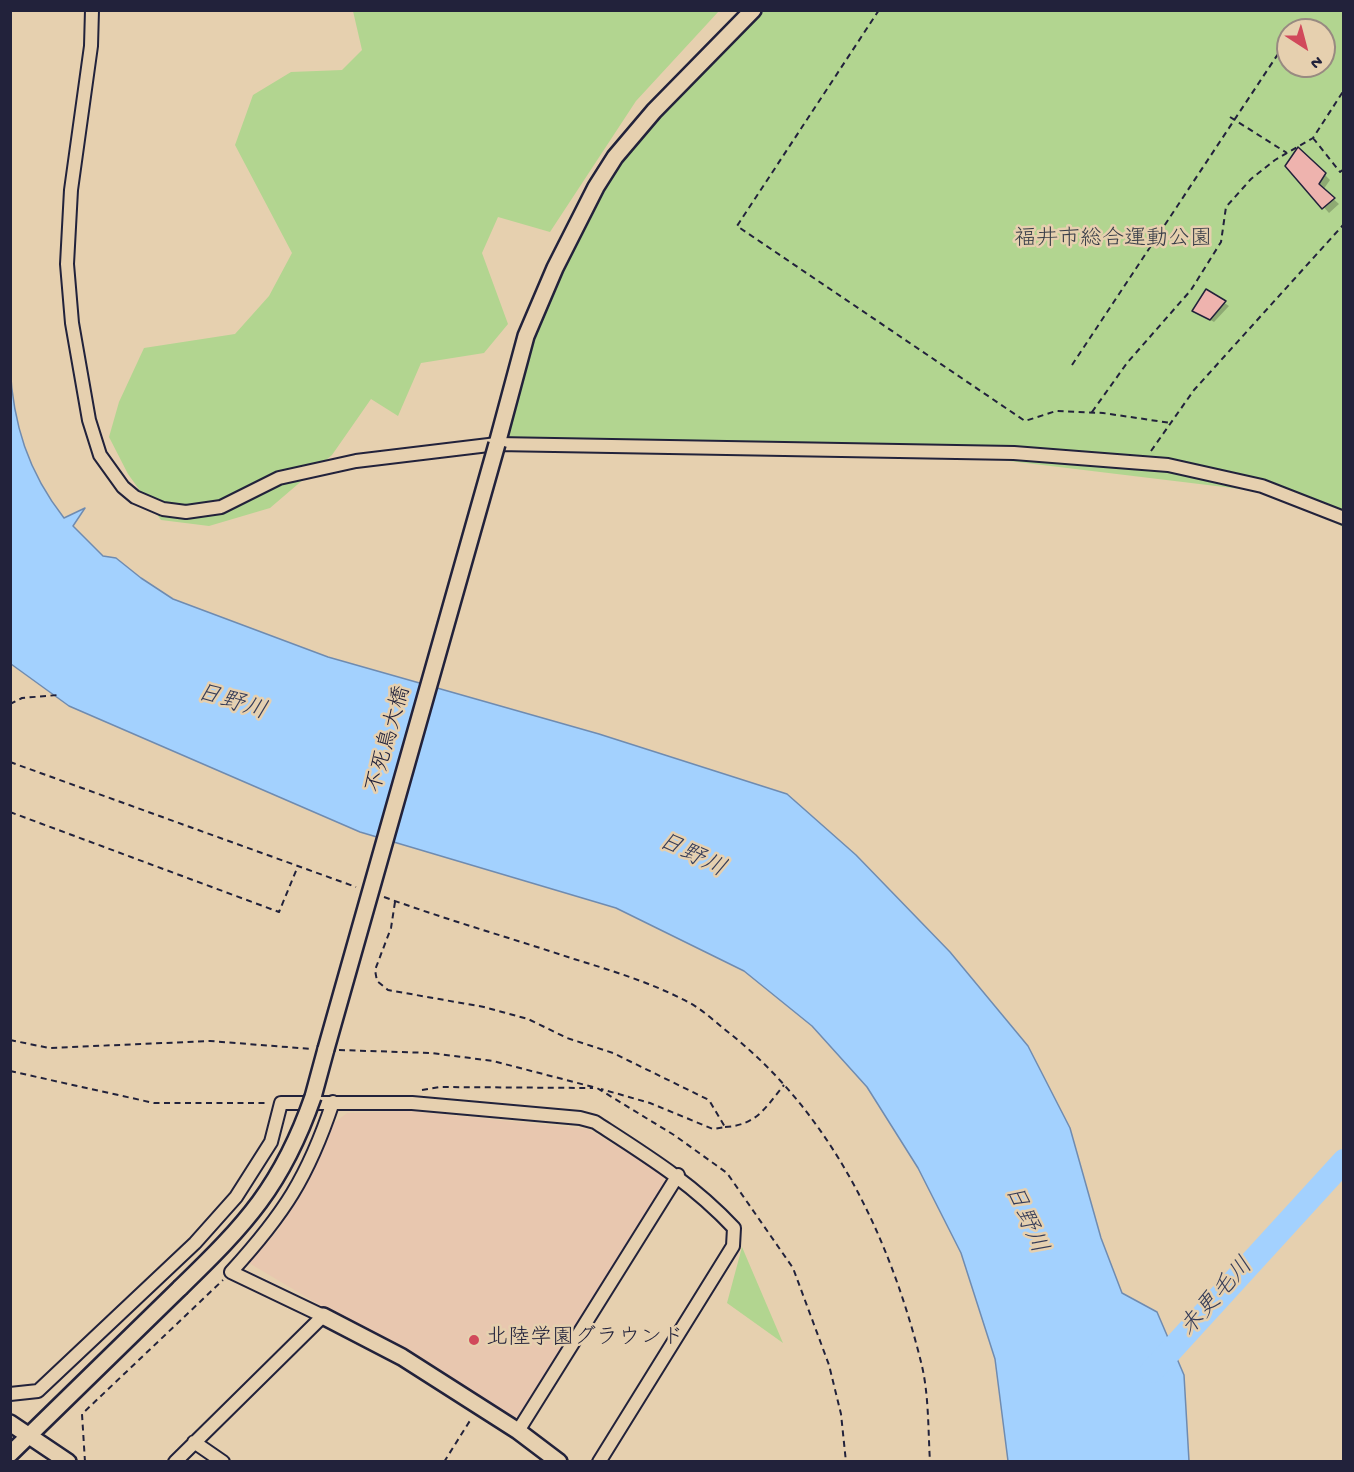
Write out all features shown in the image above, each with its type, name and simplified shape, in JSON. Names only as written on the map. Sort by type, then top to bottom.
[{"type":"street","points":[[92,10],[91,46],[71,190],[67,264],[72,323],[89,420],[100,455],[123,487],[135,497],[163,510],[186,512],[221,507],[279,478],[356,461],[497,444],[1014,453],[1168,465],[1262,486],[1344,518]]},
{"type":"street","name":"不死鳥大橋","points":[[10,1454],[243,1226],[279,1176],[301,1129],[326,1049],[526,336],[555,268],[596,187],[615,157],[660,104],[753,10]]},
{"type":"street","points":[[333,1102],[319,1143],[296,1192],[270,1228],[231,1272],[402,1357],[518,1431],[553,1460]]},
{"type":"street","points":[[10,1394],[38,1391],[195,1243],[236,1197],[271,1142],[281,1103],[412,1103],[595,1122],[678,1175],[708,1200],[734,1228],[733,1246],[599,1461]]},
{"type":"street","points":[[518,1431],[678,1175]]},
{"type":"street","points":[[175,1461],[323,1316]]},
{"type":"street","points":[[10,1423],[68,1461]]},
{"type":"street","points":[[194,1442],[223,1461]]},
{"type":"path","points":[[879,10],[737,226],[1025,421],[1056,411],[1092,412],[1171,423]]},
{"type":"path","points":[[1072,365],[1276,57]]},
{"type":"path","points":[[1092,412],[1127,363],[1191,290],[1221,242],[1226,207],[1251,179],[1287,153],[1313,138],[1344,90]]},
{"type":"path","points":[[1230,117],[1287,153]]},
{"type":"path","points":[[1313,138],[1340,172],[1344,169]]},
{"type":"path","points":[[1142,463],[1194,390],[1344,224]]},
{"type":"path","points":[[10,704],[22,698],[58,695]]},
{"type":"path","points":[[10,762],[363,889]]},
{"type":"path","points":[[10,812],[279,912],[298,866]]},
{"type":"path","points":[[374,893],[645,982],[691,1003],[745,1045],[806,1109],[838,1156],[874,1228],[899,1289],[922,1365],[930,1461]]},
{"type":"path","points":[[395,901],[391,928],[375,970],[377,981],[388,990],[484,1007],[528,1019],[567,1038],[613,1053],[709,1100],[725,1127]]},
{"type":"path","points":[[10,1040],[49,1048],[210,1041],[431,1053],[493,1061],[597,1088],[650,1103],[713,1129],[740,1126],[756,1119],[784,1085]]},
{"type":"path","points":[[10,1071],[153,1103],[281,1103]]},
{"type":"path","points":[[412,1103],[417,1090],[440,1088],[597,1088],[674,1135],[727,1173],[793,1268],[829,1365],[841,1414],[846,1461]]},
{"type":"path","points":[[86,1461],[82,1414],[231,1272]]},
{"type":"path","points":[[444,1461],[479,1406]]},
{"type":"shaded area","name":"北陸学園グラウンド","points":[[409,1111],[588,1129],[664,1175],[665,1188],[521,1416],[512,1419],[249,1263],[278,1230],[300,1194],[334,1123],[347,1113]]},
{"type":"green space","points":[[353,11],[719,11],[636,101],[550,232],[498,217],[482,253],[508,324],[484,353],[421,363],[398,416],[371,399],[332,455],[270,508],[209,526],[161,520],[128,474],[109,437],[119,402],[144,348],[235,334],[269,296],[292,253],[235,145],[253,95],[291,72],[342,70],[362,50]]},
{"type":"green space","name":"福井市総合運動公園","points":[[757,11],[1343,11],[1343,527],[1282,494],[935,452],[497,444],[555,268],[592,212],[615,157]]},
{"type":"green space","points":[[742,1247],[783,1343],[727,1303]]},
{"type":"water","name":"日野川","points":[[10,366],[19,427],[32,465],[51,501],[64,518],[85,508],[73,526],[103,556],[116,558],[173,599],[328,657],[599,734],[787,794],[856,855],[950,952],[1028,1046],[1070,1128],[1101,1238],[1122,1293],[1157,1312],[1184,1375],[1189,1461],[1008,1461],[995,1359],[961,1253],[918,1168],[867,1087],[812,1026],[744,971],[616,908],[360,832],[69,706],[11,664]]},
{"type":"building","points":[[1298,147],[1326,173],[1319,184],[1335,198],[1322,209],[1285,166]]},
{"type":"building","points":[[1206,289],[1226,301],[1210,320],[1192,311]]},
{"type":"waterway","name":"未更毛川","points":[[1152,1371],[1344,1161]]},
{"type":"place","name":"北陸学園グラウンド","points":[[474,1340]]}]
